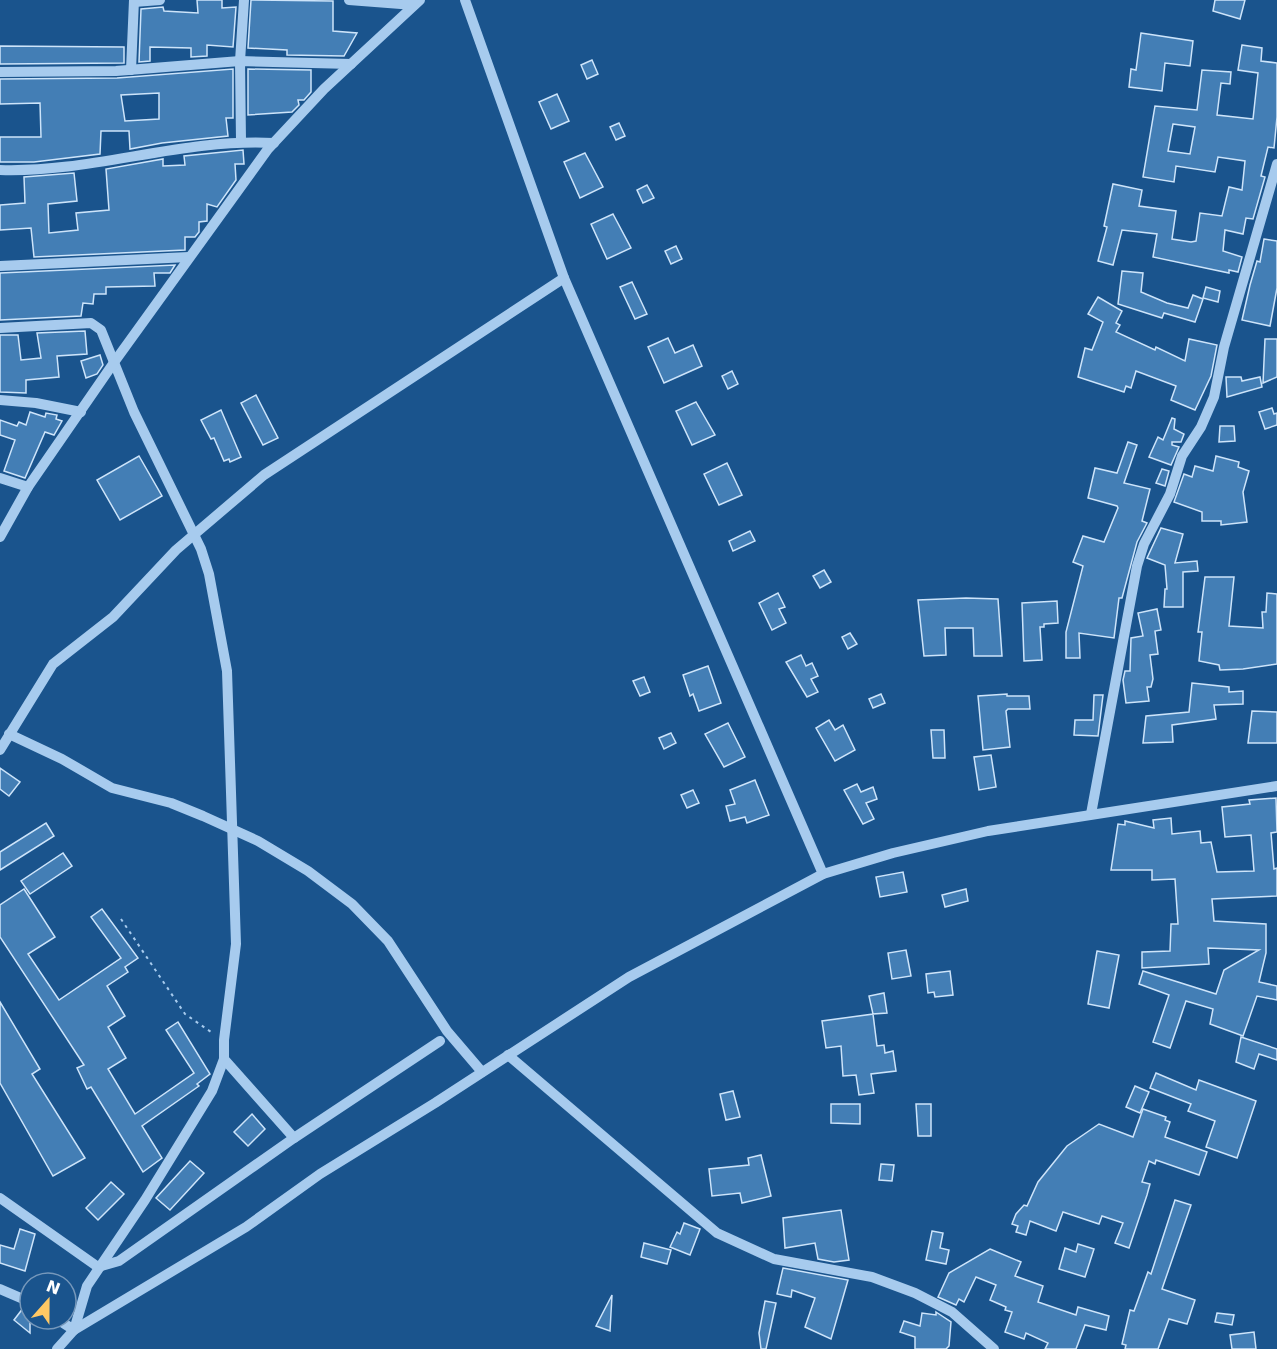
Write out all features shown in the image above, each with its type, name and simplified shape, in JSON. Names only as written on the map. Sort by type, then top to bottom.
[{"type":"street","points":[[131,70],[134,1],[160,0]]},
{"type":"street","points":[[241,141],[240,61],[244,0]]},
{"type":"street","points":[[349,0],[417,3]]},
{"type":"street","points":[[465,0],[564,278],[823,874]]},
{"type":"street","points":[[0,537],[28,488],[115,361],[274,143],[351,64],[417,3]]},
{"type":"street","points":[[0,72],[26,74],[131,70],[240,61],[351,64]]},
{"type":"street","points":[[0,170],[85,166],[159,151],[241,141],[274,143]]},
{"type":"street","points":[[1091,814],[1137,566],[1144,544],[1170,494],[1182,456],[1201,427],[1214,398],[1224,347],[1277,164]]},
{"type":"street","points":[[0,266],[189,257]]},
{"type":"street","points":[[0,750],[53,664],[113,616],[176,550],[264,476],[564,278]]},
{"type":"street","points":[[0,328],[91,323],[101,330],[134,411],[149,438],[206,561],[226,658],[234,830],[236,944],[224,1040],[224,1059],[212,1091],[87,1286],[78,1316]]},
{"type":"street","points":[[0,400],[36,403],[81,412]]},
{"type":"street","points":[[0,478],[28,488]]},
{"type":"street","points":[[9,734],[62,759],[112,788],[171,802],[234,830],[282,854],[352,904],[388,941],[447,1031],[482,1072]]},
{"type":"street","points":[[78,1328],[246,1227],[320,1174],[629,977],[823,874],[893,853],[967,836],[1091,814],[1277,786]]},
{"type":"street","points":[[98,1267],[119,1261],[294,1138],[440,1041]]},
{"type":"street","points":[[508,1055],[717,1233],[774,1259],[872,1277],[915,1293],[952,1312],[994,1349]]},
{"type":"street","points":[[224,1059],[294,1138]]},
{"type":"street","points":[[0,1198],[98,1267]]},
{"type":"street","points":[[0,1289],[18,1297]]},
{"type":"street","points":[[57,1349],[73,1331]]},
{"type":"path","points":[[121,919],[185,1014],[224,1040]]},
{"type":"building","points":[[197,0],[222,0],[222,8],[236,7],[233,47],[207,45],[207,56],[191,57],[191,48],[150,47],[150,61],[139,62],[141,9],[163,7],[164,11],[198,13]]},
{"type":"building","points":[[251,0],[333,1],[333,31],[357,33],[344,56],[287,55],[287,50],[248,48]]},
{"type":"building","points":[[1215,0],[1245,0],[1240,19],[1213,11]]},
{"type":"building","points":[[1141,33],[1193,41],[1190,66],[1165,63],[1162,91],[1129,87],[1131,69],[1136,70]]},
{"type":"building","points":[[1242,45],[1262,48],[1261,61],[1277,63],[1277,117],[1274,148],[1268,147],[1261,176],[1265,177],[1253,219],[1246,218],[1243,234],[1225,230],[1223,251],[1242,257],[1238,272],[1229,270],[1229,273],[1153,257],[1157,234],[1122,230],[1113,265],[1098,261],[1107,227],[1104,226],[1113,184],[1142,190],[1139,206],[1176,211],[1172,239],[1191,242],[1196,241],[1200,213],[1222,216],[1229,187],[1242,190],[1245,161],[1218,157],[1215,172],[1176,166],[1174,182],[1143,177],[1155,106],[1197,110],[1202,70],[1231,72],[1230,84],[1221,83],[1217,115],[1253,119],[1258,73],[1238,70]],"holes":[[[1173,124],[1195,127],[1190,154],[1168,151]]]},
{"type":"building","points":[[0,46],[124,47],[124,63],[0,64]]},
{"type":"building","points":[[592,60],[598,74],[587,79],[581,65]]},
{"type":"building","points":[[233,69],[233,118],[226,118],[228,136],[130,149],[129,131],[101,131],[100,154],[34,162],[0,162],[0,137],[41,137],[40,103],[0,104],[0,79],[117,78]],"holes":[[[159,93],[159,119],[125,121],[121,95]]]},
{"type":"building","points":[[248,69],[311,70],[311,92],[304,100],[298,100],[299,105],[292,112],[248,115]]},
{"type":"building","points":[[557,94],[569,121],[551,129],[539,102]]},
{"type":"building","points":[[619,123],[625,136],[616,140],[610,127]]},
{"type":"building","points":[[243,150],[244,164],[235,164],[236,180],[217,207],[207,204],[207,221],[199,222],[199,232],[195,237],[185,237],[185,250],[34,257],[31,228],[0,230],[0,205],[25,203],[24,177],[74,173],[77,201],[48,204],[49,233],[78,230],[76,213],[109,210],[106,169],[163,159],[163,166],[185,165],[184,156]]},
{"type":"building","points":[[585,153],[603,187],[580,198],[564,162]]},
{"type":"building","points":[[647,185],[654,198],[643,203],[637,190]]},
{"type":"building","points":[[613,214],[631,248],[607,259],[591,224]]},
{"type":"building","points":[[1264,239],[1277,241],[1277,288],[1270,326],[1242,320],[1257,261],[1260,262]]},
{"type":"building","points":[[676,246],[682,259],[671,264],[665,251]]},
{"type":"building","points":[[175,265],[170,273],[154,273],[155,286],[106,287],[106,294],[94,294],[93,304],[83,303],[81,316],[0,320],[0,273]]},
{"type":"building","points":[[1122,271],[1143,273],[1141,292],[1167,303],[1188,308],[1193,295],[1203,299],[1195,322],[1164,313],[1162,318],[1118,304]]},
{"type":"building","points":[[632,282],[647,314],[635,319],[620,287]]},
{"type":"building","points":[[1206,287],[1220,291],[1218,302],[1203,298]]},
{"type":"building","points":[[1098,297],[1122,311],[1116,323],[1120,325],[1116,332],[1155,350],[1156,347],[1185,361],[1189,339],[1217,345],[1211,376],[1195,410],[1171,400],[1176,386],[1136,371],[1131,388],[1126,386],[1124,392],[1078,377],[1085,348],[1092,350],[1103,322],[1088,314]]},
{"type":"building","points":[[85,331],[87,354],[57,356],[59,377],[26,380],[26,393],[0,392],[0,335],[18,335],[21,360],[41,358],[37,333]]},
{"type":"building","points":[[668,338],[675,353],[693,345],[702,366],[664,383],[648,347]]},
{"type":"building","points":[[1265,339],[1277,339],[1277,377],[1263,383]]},
{"type":"building","points":[[100,355],[103,365],[97,374],[86,378],[81,361]]},
{"type":"building","points":[[732,371],[738,384],[728,389],[722,376]]},
{"type":"building","points":[[1226,377],[1241,377],[1242,381],[1260,377],[1262,387],[1227,397]]},
{"type":"building","points":[[256,395],[278,438],[263,445],[241,403]]},
{"type":"building","points":[[696,402],[715,435],[692,445],[676,411]]},
{"type":"building","points":[[1272,408],[1274,414],[1277,413],[1277,425],[1265,429],[1259,412]]},
{"type":"building","points":[[221,410],[241,457],[230,462],[229,459],[224,461],[214,438],[211,439],[201,420]]},
{"type":"building","points":[[30,412],[45,417],[46,413],[57,415],[56,419],[62,421],[54,435],[45,432],[25,478],[4,471],[15,440],[0,435],[0,420],[17,426],[19,422],[26,425]]},
{"type":"building","points":[[1172,418],[1175,419],[1174,429],[1184,434],[1181,442],[1172,442],[1172,445],[1179,447],[1171,465],[1149,457],[1158,437],[1163,440]]},
{"type":"building","points":[[1220,426],[1234,426],[1235,441],[1219,442]]},
{"type":"building","points":[[1128,442],[1137,445],[1124,483],[1150,489],[1142,521],[1147,523],[1137,542],[1122,598],[1119,598],[1114,638],[1079,633],[1080,658],[1066,658],[1066,632],[1083,566],[1073,562],[1083,536],[1104,542],[1118,508],[1088,498],[1095,468],[1117,473]]},
{"type":"building","points":[[139,456],[162,496],[120,520],[97,480]]},
{"type":"building","points":[[1216,456],[1239,462],[1238,467],[1249,471],[1243,492],[1247,522],[1221,525],[1221,521],[1202,521],[1202,512],[1174,502],[1184,474],[1192,477],[1195,466],[1213,471]]},
{"type":"building","points":[[727,463],[742,495],[719,505],[704,474]]},
{"type":"building","points":[[1162,469],[1169,471],[1165,486],[1156,483]]},
{"type":"building","points":[[1161,528],[1183,534],[1175,563],[1197,561],[1198,571],[1183,572],[1183,607],[1164,607],[1165,589],[1167,589],[1165,565],[1147,558]]},
{"type":"building","points":[[750,531],[755,541],[733,551],[729,541]]},
{"type":"building","points":[[824,570],[831,582],[820,588],[813,576]]},
{"type":"building","points":[[1205,577],[1234,577],[1229,626],[1263,628],[1262,612],[1266,612],[1267,593],[1277,594],[1277,664],[1220,670],[1219,665],[1199,661],[1202,632],[1198,632]]},
{"type":"building","points":[[778,593],[785,607],[779,609],[786,623],[772,630],[759,603]]},
{"type":"building","points":[[998,599],[1002,656],[974,656],[973,628],[945,628],[946,655],[924,656],[918,600]]},
{"type":"building","points":[[1057,601],[1058,623],[1044,624],[1044,627],[1040,627],[1042,660],[1024,661],[1022,603]]},
{"type":"building","points":[[1157,609],[1161,630],[1155,631],[1158,654],[1150,655],[1153,679],[1151,687],[1147,687],[1149,701],[1126,703],[1123,680],[1125,671],[1130,671],[1131,638],[1143,636],[1138,613]]},
{"type":"building","points":[[850,633],[857,644],[848,649],[842,637]]},
{"type":"building","points":[[801,655],[806,666],[812,663],[818,676],[811,679],[818,692],[807,697],[786,662]]},
{"type":"building","points":[[708,666],[721,703],[699,711],[693,694],[690,696],[683,675]]},
{"type":"building","points":[[644,677],[650,692],[640,696],[633,681]]},
{"type":"building","points":[[1192,683],[1229,687],[1229,692],[1243,691],[1243,704],[1214,705],[1216,719],[1172,725],[1173,742],[1143,743],[1146,716],[1189,712]]},
{"type":"building","points":[[881,694],[885,703],[873,708],[869,699]]},
{"type":"building","points":[[1007,694],[1007,696],[1029,696],[1030,709],[1008,709],[1006,711],[1010,747],[983,750],[978,696]]},
{"type":"building","points":[[1094,695],[1103,695],[1098,736],[1074,735],[1075,720],[1093,720]]},
{"type":"building","points":[[1252,711],[1277,712],[1277,743],[1248,743]]},
{"type":"building","points":[[829,720],[835,730],[843,725],[855,750],[835,761],[816,728]]},
{"type":"building","points":[[728,723],[745,757],[724,767],[705,734]]},
{"type":"building","points":[[931,730],[944,730],[945,758],[933,758]]},
{"type":"building","points":[[671,733],[676,743],[664,749],[659,738]]},
{"type":"building","points":[[991,755],[996,787],[979,790],[974,757]]},
{"type":"building","points":[[0,768],[20,782],[9,796],[0,789]]},
{"type":"building","points":[[755,780],[769,815],[747,823],[745,817],[730,821],[726,806],[735,804],[730,790]]},
{"type":"building","points":[[857,784],[861,792],[873,787],[877,799],[866,803],[874,819],[863,824],[844,790]]},
{"type":"building","points":[[693,790],[699,803],[687,808],[681,795]]},
{"type":"building","points":[[1276,798],[1277,832],[1271,833],[1274,869],[1277,868],[1277,896],[1212,899],[1214,921],[1266,924],[1266,953],[1259,982],[1277,986],[1277,1000],[1257,996],[1243,1036],[1210,1024],[1213,1009],[1186,1001],[1170,1048],[1153,1042],[1169,995],[1139,984],[1143,971],[1216,994],[1224,970],[1259,950],[1208,948],[1209,964],[1142,968],[1142,952],[1170,951],[1171,924],[1178,924],[1175,879],[1152,880],[1152,870],[1111,870],[1118,824],[1125,825],[1125,821],[1154,828],[1153,820],[1171,818],[1172,834],[1200,831],[1201,843],[1211,842],[1217,872],[1254,871],[1251,835],[1225,837],[1222,807],[1250,804],[1249,800]]},
{"type":"building","points":[[46,823],[54,836],[0,870],[0,852]]},
{"type":"building","points":[[63,853],[72,866],[30,894],[21,881]]},
{"type":"building","points":[[903,872],[907,892],[880,897],[876,877]]},
{"type":"building","points":[[24,889],[55,937],[28,954],[59,1000],[121,958],[91,917],[102,909],[138,958],[125,967],[128,972],[107,986],[125,1016],[108,1027],[126,1058],[108,1069],[135,1114],[194,1073],[166,1030],[178,1022],[210,1074],[197,1084],[199,1086],[142,1126],[162,1158],[143,1172],[91,1087],[87,1089],[77,1068],[84,1065],[0,937],[0,905]]},
{"type":"building","points":[[966,889],[968,901],[945,907],[942,895]]},
{"type":"building","points":[[906,950],[911,976],[892,979],[888,953]]},
{"type":"building","points":[[1097,951],[1119,955],[1109,1008],[1088,1004]]},
{"type":"building","points":[[950,971],[953,995],[935,997],[934,992],[928,993],[926,974]]},
{"type":"building","points":[[884,993],[887,1013],[873,1014],[869,996]]},
{"type":"building","points":[[0,1002],[40,1069],[32,1074],[85,1158],[53,1176],[0,1083]]},
{"type":"building","points":[[873,1014],[877,1046],[884,1045],[885,1053],[893,1051],[896,1071],[871,1074],[874,1093],[859,1095],[856,1075],[843,1076],[841,1046],[826,1048],[822,1021]]},
{"type":"building","points":[[1241,1037],[1277,1049],[1277,1060],[1259,1054],[1254,1069],[1236,1062]]},
{"type":"building","points":[[1156,1073],[1196,1090],[1199,1080],[1256,1101],[1237,1158],[1206,1147],[1215,1121],[1188,1111],[1191,1104],[1150,1088]]},
{"type":"building","points":[[1135,1086],[1149,1092],[1140,1113],[1126,1107]]},
{"type":"building","points":[[733,1091],[740,1117],[726,1120],[720,1094]]},
{"type":"building","points":[[831,1104],[860,1104],[860,1124],[831,1123]]},
{"type":"building","points":[[916,1104],[931,1104],[931,1136],[918,1136]]},
{"type":"building","points":[[1143,1109],[1166,1117],[1165,1120],[1170,1122],[1165,1137],[1207,1152],[1199,1175],[1156,1160],[1155,1164],[1149,1161],[1142,1182],[1150,1184],[1129,1248],[1115,1243],[1123,1223],[1102,1216],[1099,1224],[1063,1212],[1056,1231],[1030,1221],[1026,1235],[1016,1232],[1018,1226],[1012,1224],[1016,1214],[1024,1205],[1027,1206],[1038,1182],[1067,1146],[1099,1124],[1133,1137]]},
{"type":"building","points":[[252,1114],[265,1129],[248,1146],[234,1132]]},
{"type":"building","points":[[761,1155],[771,1196],[742,1203],[740,1193],[712,1196],[709,1169],[749,1165],[748,1158]]},
{"type":"building","points":[[190,1161],[204,1173],[170,1210],[156,1198]]},
{"type":"building","points":[[881,1164],[894,1165],[892,1181],[879,1180]]},
{"type":"building","points":[[111,1182],[124,1194],[98,1220],[86,1208]]},
{"type":"building","points":[[1175,1200],[1191,1205],[1162,1289],[1195,1300],[1187,1324],[1169,1319],[1158,1349],[1125,1349],[1126,1345],[1122,1344],[1130,1310],[1134,1311],[1148,1272],[1151,1274]]},
{"type":"building","points":[[841,1210],[849,1260],[834,1262],[818,1259],[815,1243],[785,1248],[783,1218]]},
{"type":"building","points":[[684,1223],[700,1229],[690,1255],[670,1247],[677,1232],[680,1234]]},
{"type":"building","points":[[20,1229],[35,1234],[25,1271],[0,1263],[0,1245],[14,1249]]},
{"type":"building","points":[[932,1231],[943,1233],[940,1248],[949,1250],[946,1264],[926,1260]]},
{"type":"building","points":[[644,1243],[671,1250],[667,1264],[641,1257]]},
{"type":"building","points":[[1078,1244],[1094,1249],[1085,1277],[1059,1269],[1065,1248],[1076,1252]]},
{"type":"building","points":[[990,1249],[1021,1262],[1015,1276],[1043,1286],[1038,1302],[1076,1315],[1078,1307],[1109,1316],[1106,1330],[1085,1325],[1076,1349],[1045,1349],[1048,1343],[1026,1333],[1024,1339],[1005,1332],[1012,1312],[990,1300],[996,1285],[976,1277],[964,1302],[959,1299],[956,1305],[938,1297],[949,1273]]},
{"type":"building","points":[[783,1268],[848,1280],[831,1339],[805,1327],[815,1298],[792,1290],[791,1297],[777,1294]]},
{"type":"building","points":[[612,1295],[610,1331],[596,1326]]},
{"type":"building","points":[[765,1301],[776,1303],[766,1349],[761,1349],[759,1333]]},
{"type":"building","points":[[936,1312],[951,1322],[949,1346],[946,1349],[915,1349],[915,1337],[900,1332],[904,1321],[920,1326],[922,1313],[936,1315]]},
{"type":"building","points":[[1217,1313],[1234,1315],[1232,1325],[1215,1322]]},
{"type":"building","points":[[1254,1332],[1256,1349],[1232,1349],[1230,1335]]}]
